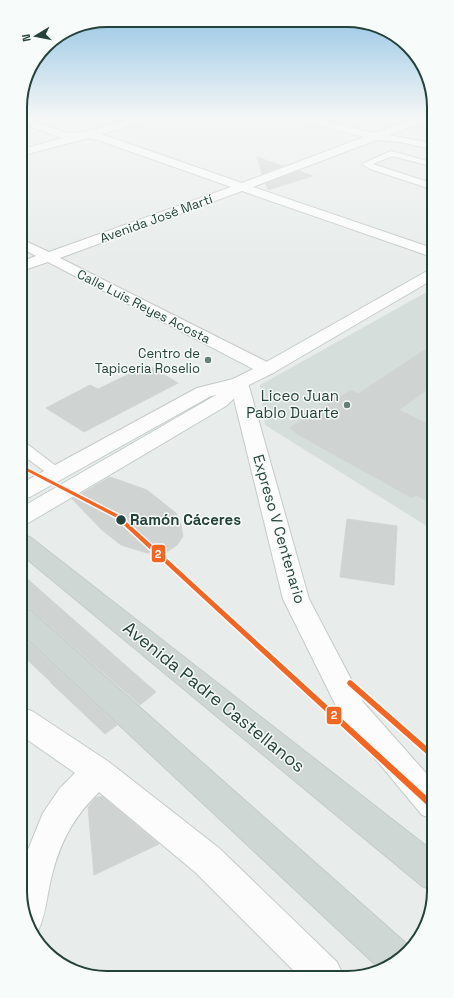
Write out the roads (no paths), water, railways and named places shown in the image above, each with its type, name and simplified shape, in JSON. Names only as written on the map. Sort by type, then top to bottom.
[{"type":"main road","name":"Avenida Padre Castellanos","points":[[27,547],[427,868]]},
{"type":"main road","points":[[27,623],[393,956]]},
{"type":"street","points":[[180,165],[427,251]]},
{"type":"street","name":"Avenida José Martí","points":[[27,265],[302,165]]},
{"type":"street","name":"Calle Luis Reyes Acosta","points":[[27,246],[267,369]]},
{"type":"street","points":[[27,489],[204,392],[239,383],[267,369],[427,277]]},
{"type":"street","points":[[27,514],[219,402],[239,383]]},
{"type":"street","name":"Expreso V Centenario","points":[[239,383],[296,599],[353,711],[427,796]]},
{"type":"street","points":[[27,723],[98,772],[207,860],[320,971]]},
{"type":"street","points":[[29,905],[36,871],[54,824],[71,798],[98,772]]},
{"type":"lane","points":[[367,165],[373,168],[427,185]]},
{"type":"lane","points":[[27,451],[56,473]]},
{"type":"place","name":"Centro de Tapiceria Roselio","points":[[208,360]]},
{"type":"place","name":"Liceo Juan Pablo Duarte","points":[[347,405]]},
{"type":"place","name":"Ramón Cáceres","points":[[121,520]]}]
